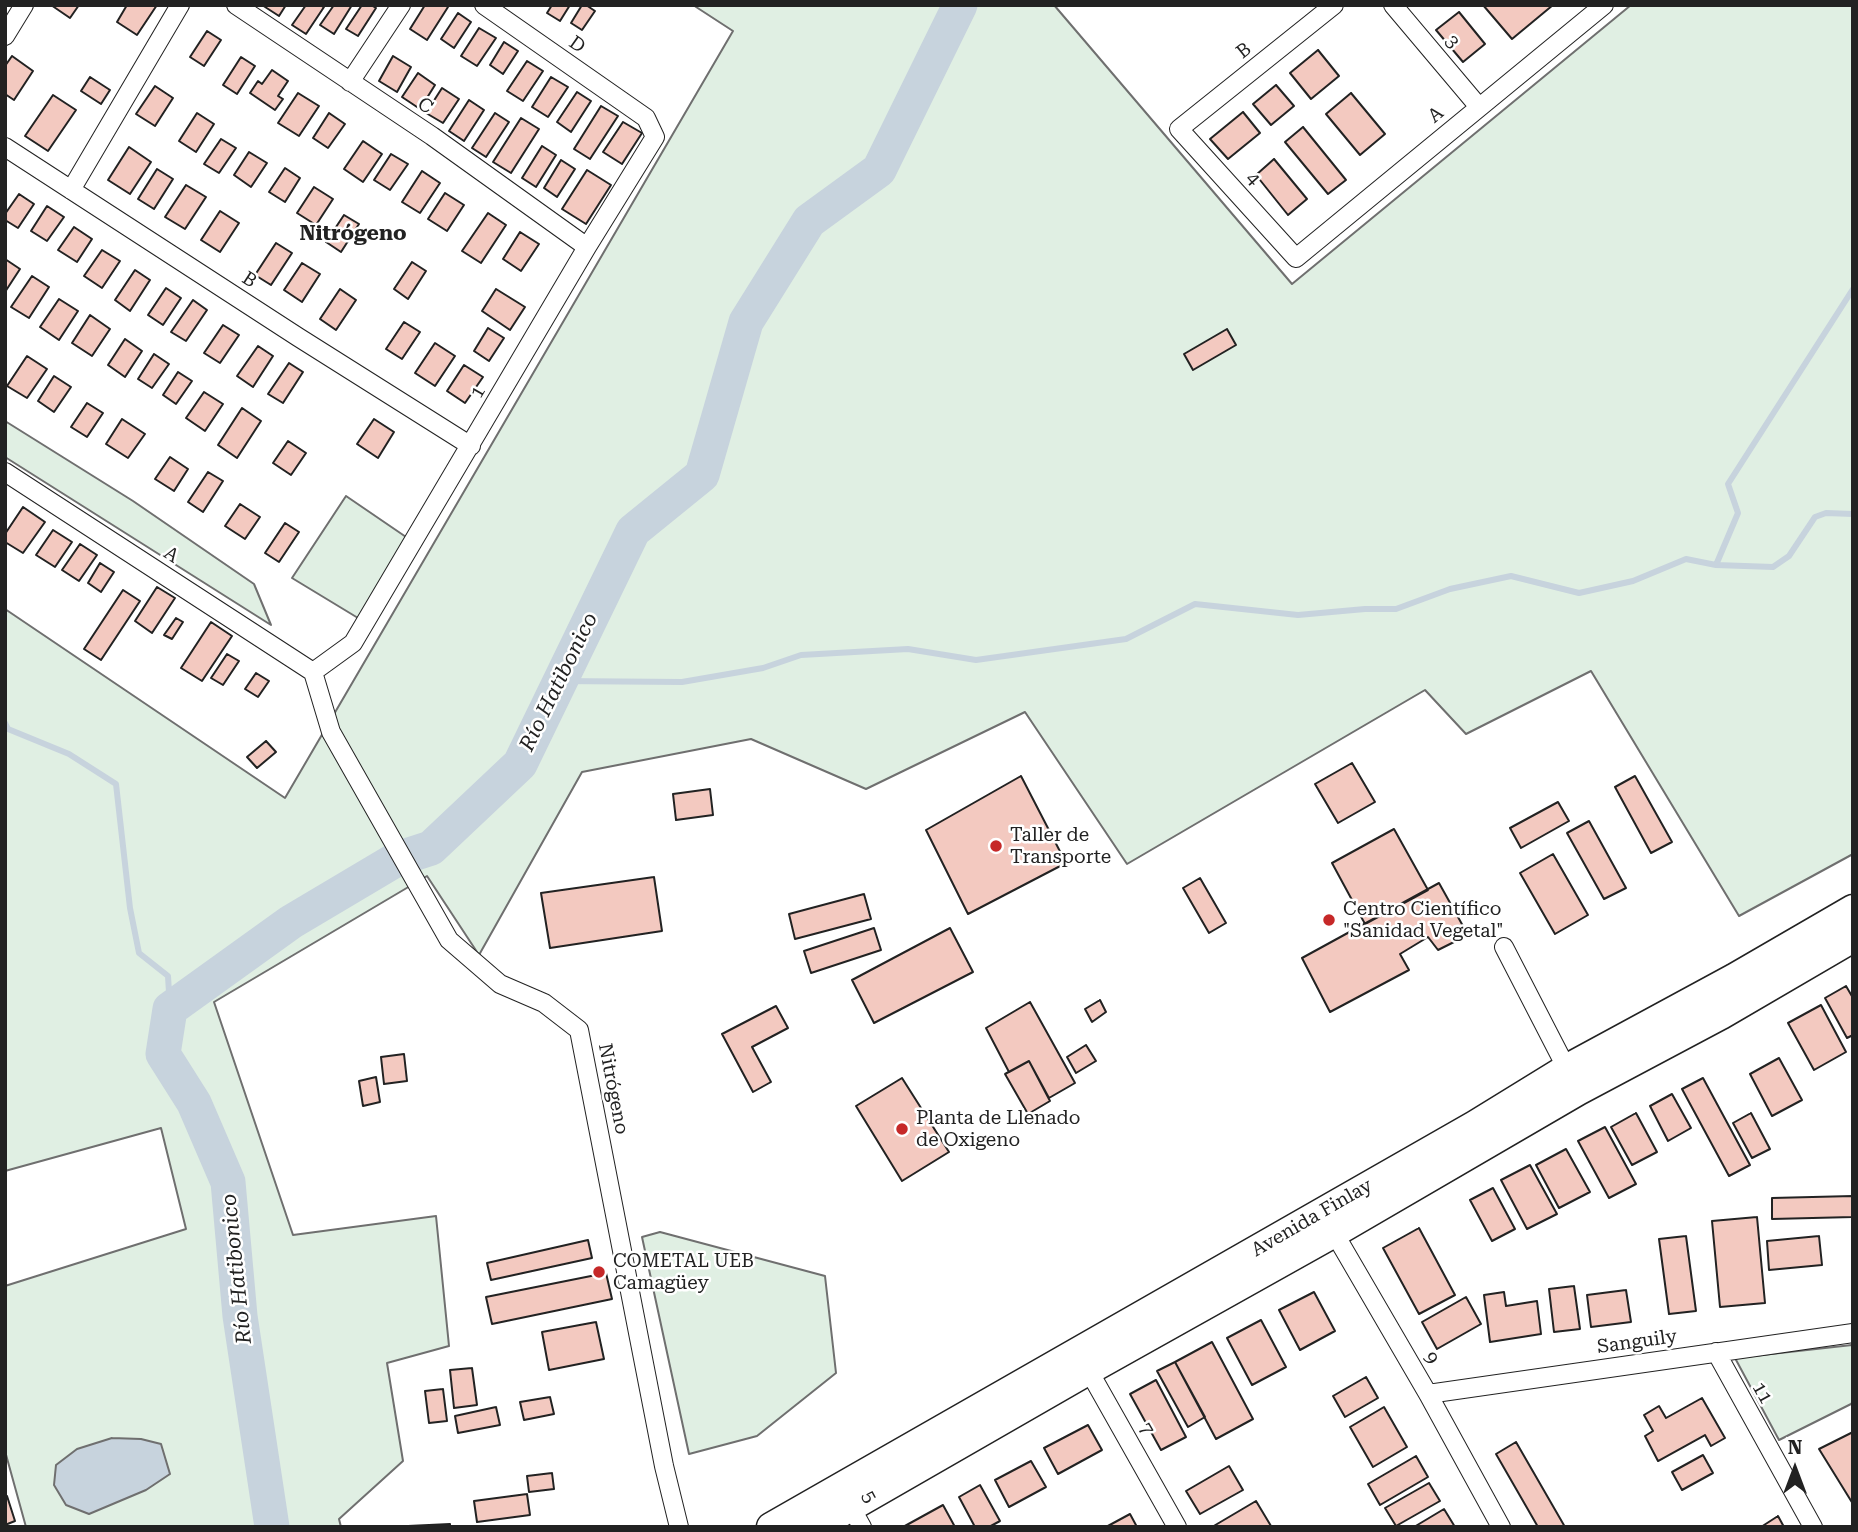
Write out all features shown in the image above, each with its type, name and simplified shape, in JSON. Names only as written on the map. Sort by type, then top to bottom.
[{"type":"main road","name":"Avenida Finlay","points":[[816,1527],[1084,1361],[1572,1080],[1734,978],[1853,909]]},
{"type":"main road","name":"Avenida Finlay","points":[[1572,1080],[1721,1015],[1853,938]]},
{"type":"main road","name":"Avenida Finlay","points":[[771,1527],[851,1507]]},
{"type":"street","points":[[5,36],[24,5]]},
{"type":"street","points":[[71,190],[180,5]]},
{"type":"street","name":"C","points":[[236,5],[432,136],[587,247]]},
{"type":"street","points":[[351,82],[401,5]]},
{"type":"street","name":"D","points":[[484,5],[646,118]]},
{"type":"street","name":"B","points":[[1179,129],[1334,5]]},
{"type":"street","name":"3","points":[[1393,5],[1479,107]]},
{"type":"street","name":"A","points":[[1296,258],[1604,5]]},
{"type":"street","name":"1","points":[[313,672],[354,643],[587,247],[655,137],[646,118]]},
{"type":"street","name":"4","points":[[1179,129],[1296,258]]},
{"type":"street","name":"B","points":[[5,147],[471,446]]},
{"type":"street","name":"A","points":[[5,472],[313,672]]},
{"type":"street","name":"Nitrógeno","points":[[313,672],[331,732],[449,940],[500,984],[544,1003],[579,1030],[664,1466],[679,1527]]},
{"type":"street","points":[[1504,947],[1572,1080]]},
{"type":"street","name":"9","points":[[1328,1222],[1428,1394],[1501,1527]]},
{"type":"street","name":"Sanguily","points":[[1428,1394],[1853,1333]]},
{"type":"street","name":"11","points":[[1716,1352],[1813,1527]]},
{"type":"street","name":"7","points":[[1084,1361],[1177,1527]]},
{"type":"green space","points":[[693,5],[1054,5],[1292,284],[1631,5],[1853,5],[1853,854],[1739,916],[1591,671],[1466,734],[1425,690],[1127,864],[1025,712],[866,789],[751,739],[582,772],[479,955],[427,876],[214,1002],[293,1235],[436,1216],[449,1346],[387,1363],[403,1461],[339,1519],[341,1527],[26,1527],[5,1451],[5,1286],[186,1229],[161,1128],[5,1171],[5,609],[285,798],[733,31]]},
{"type":"green space","points":[[5,421],[133,501],[254,584],[271,625],[5,457]]},
{"type":"green space","points":[[346,496],[409,539],[358,618],[292,578]]},
{"type":"green space","points":[[660,1232],[825,1276],[836,1373],[757,1436],[689,1454],[642,1237]]},
{"type":"green space","points":[[1852,1345],[1851,1404],[1779,1440],[1735,1358]]},
{"type":"shaded area","points":[[112,1438],[141,1439],[161,1444],[170,1474],[146,1490],[89,1514],[66,1505],[54,1485],[56,1465],[77,1449]]},
{"type":"building","points":[[51,5],[79,5],[70,18]]},
{"type":"building","points":[[127,5],[157,5],[137,35],[117,22]]},
{"type":"building","points":[[262,5],[286,5],[279,16]]},
{"type":"building","points":[[306,5],[324,7],[306,34],[292,25]]},
{"type":"building","points":[[334,5],[352,5],[334,34],[320,25]]},
{"type":"building","points":[[362,5],[376,8],[358,36],[346,29]]},
{"type":"building","points":[[425,5],[448,7],[427,40],[410,29]]},
{"type":"building","points":[[552,5],[570,5],[560,21],[547,13]]},
{"type":"building","points":[[582,5],[595,11],[582,30],[571,23]]},
{"type":"building","points":[[1483,5],[1553,5],[1512,39]]},
{"type":"building","points":[[1459,12],[1485,44],[1463,62],[1436,30]]},
{"type":"building","points":[[458,13],[471,22],[454,48],[441,39]]},
{"type":"building","points":[[479,28],[496,38],[477,66],[461,56]]},
{"type":"building","points":[[207,31],[221,40],[204,66],[190,57]]},
{"type":"building","points":[[504,42],[518,51],[503,74],[490,65]]},
{"type":"building","points":[[1318,50],[1339,76],[1311,99],[1290,73]]},
{"type":"building","points":[[12,56],[33,71],[14,100],[5,94],[5,66]]},
{"type":"building","points":[[393,56],[411,67],[397,92],[379,81]]},
{"type":"building","points":[[241,57],[255,66],[237,94],[223,85]]},
{"type":"building","points":[[527,61],[543,71],[523,101],[507,91]]},
{"type":"building","points":[[272,70],[288,81],[278,96],[283,99],[275,110],[250,93],[258,81],[262,84]]},
{"type":"building","points":[[418,73],[435,85],[420,109],[402,97]]},
{"type":"building","points":[[90,77],[110,90],[101,104],[81,91]]},
{"type":"building","points":[[551,77],[568,87],[548,117],[532,107]]},
{"type":"building","points":[[1276,85],[1294,106],[1271,125],[1253,104]]},
{"type":"building","points":[[155,86],[173,98],[155,126],[136,114]]},
{"type":"building","points":[[442,88],[459,99],[443,123],[426,113]]},
{"type":"building","points":[[577,92],[591,101],[571,132],[557,122]]},
{"type":"building","points":[[298,93],[319,106],[299,136],[278,123]]},
{"type":"building","points":[[1351,93],[1385,134],[1360,155],[1326,114]]},
{"type":"building","points":[[53,95],[76,110],[48,151],[25,136]]},
{"type":"building","points":[[469,100],[484,110],[464,141],[449,131]]},
{"type":"building","points":[[601,106],[618,116],[590,159],[574,149]]},
{"type":"building","points":[[1243,112],[1260,133],[1228,159],[1210,139]]},
{"type":"building","points":[[197,113],[214,124],[196,152],[179,141]]},
{"type":"building","points":[[329,113],[345,124],[328,148],[313,138]]},
{"type":"building","points":[[495,113],[509,122],[486,157],[472,148]]},
{"type":"building","points":[[521,118],[539,129],[511,173],[493,162]]},
{"type":"building","points":[[623,122],[642,133],[622,164],[603,152]]},
{"type":"building","points":[[1303,127],[1346,180],[1328,194],[1285,142]]},
{"type":"building","points":[[221,139],[236,148],[219,173],[204,164]]},
{"type":"building","points":[[363,141],[382,154],[363,182],[344,169]]},
{"type":"building","points":[[542,146],[556,155],[536,187],[522,178]]},
{"type":"building","points":[[129,147],[151,162],[130,194],[108,180]]},
{"type":"building","points":[[249,152],[267,163],[251,187],[234,175]]},
{"type":"building","points":[[391,154],[408,164],[390,190],[374,180]]},
{"type":"building","points":[[1274,159],[1307,199],[1288,215],[1256,175]]},
{"type":"building","points":[[561,160],[575,169],[557,197],[544,188]]},
{"type":"building","points":[[285,168],[300,178],[285,202],[269,192]]},
{"type":"building","points":[[157,169],[173,179],[154,209],[138,199]]},
{"type":"building","points":[[587,170],[611,185],[586,224],[562,209]]},
{"type":"building","points":[[422,171],[440,183],[420,213],[402,202]]},
{"type":"building","points":[[186,185],[206,197],[185,229],[165,217]]},
{"type":"building","points":[[314,187],[333,199],[316,225],[297,213]]},
{"type":"building","points":[[445,193],[464,205],[447,231],[428,219]]},
{"type":"building","points":[[19,194],[34,204],[18,228],[5,220],[5,214]]},
{"type":"building","points":[[47,206],[64,217],[47,241],[31,231]]},
{"type":"building","points":[[220,211],[239,223],[220,252],[201,240]]},
{"type":"building","points":[[488,213],[506,225],[481,263],[462,251]]},
{"type":"building","points":[[344,215],[359,224],[341,252],[326,242]]},
{"type":"building","points":[[74,227],[92,239],[77,262],[58,250]]},
{"type":"building","points":[[520,232],[539,244],[521,271],[503,259]]},
{"type":"building","points":[[276,243],[292,253],[271,285],[255,275]]},
{"type":"building","points":[[102,250],[120,261],[102,288],[84,276]]},
{"type":"building","points":[[5,259],[20,269],[5,292]]},
{"type":"building","points":[[412,262],[426,271],[408,299],[394,289]]},
{"type":"building","points":[[302,263],[320,274],[302,302],[284,290]]},
{"type":"building","points":[[135,270],[150,280],[130,311],[115,300]]},
{"type":"building","points":[[32,276],[49,287],[29,318],[11,307]]},
{"type":"building","points":[[166,288],[181,298],[163,325],[148,315]]},
{"type":"building","points":[[340,289],[356,300],[336,330],[320,319]]},
{"type":"building","points":[[496,289],[525,307],[510,330],[482,311]]},
{"type":"building","points":[[59,299],[78,311],[59,340],[40,327]]},
{"type":"building","points":[[193,300],[207,310],[186,341],[171,332]]},
{"type":"building","points":[[90,315],[110,329],[92,356],[72,343]]},
{"type":"building","points":[[404,322],[420,332],[402,359],[386,349]]},
{"type":"building","points":[[223,325],[239,335],[220,363],[204,353]]},
{"type":"building","points":[[488,328],[504,338],[489,361],[474,351]]},
{"type":"building","points":[[1227,329],[1236,345],[1193,370],[1184,354]]},
{"type":"building","points":[[125,339],[142,351],[125,377],[108,365]]},
{"type":"building","points":[[435,343],[455,356],[435,386],[415,373]]},
{"type":"building","points":[[258,346],[273,356],[253,387],[237,376]]},
{"type":"building","points":[[154,354],[169,364],[152,388],[138,379]]},
{"type":"building","points":[[27,356],[47,369],[27,398],[7,386]]},
{"type":"building","points":[[289,363],[303,372],[283,403],[268,394]]},
{"type":"building","points":[[464,365],[483,377],[465,403],[447,391]]},
{"type":"building","points":[[178,372],[192,381],[176,404],[163,395]]},
{"type":"building","points":[[54,376],[71,387],[54,412],[38,401]]},
{"type":"building","points":[[204,392],[223,404],[205,431],[186,418]]},
{"type":"building","points":[[87,403],[103,413],[87,437],[71,427]]},
{"type":"building","points":[[242,408],[261,421],[237,458],[218,445]]},
{"type":"building","points":[[122,419],[145,434],[128,458],[106,444]]},
{"type":"building","points":[[374,419],[394,432],[378,458],[357,444]]},
{"type":"building","points":[[288,441],[306,453],[291,475],[273,463]]},
{"type":"building","points":[[170,457],[188,469],[174,491],[155,479]]},
{"type":"building","points":[[208,472],[223,481],[203,512],[188,502]]},
{"type":"building","points":[[240,504],[260,517],[245,539],[225,526]]},
{"type":"building","points":[[23,507],[45,522],[23,553],[5,542],[5,534]]},
{"type":"building","points":[[285,523],[299,532],[279,562],[265,553]]},
{"type":"building","points":[[53,530],[72,542],[55,567],[36,555]]},
{"type":"building","points":[[80,544],[97,555],[79,581],[62,570]]},
{"type":"building","points":[[100,563],[114,572],[101,592],[88,583]]},
{"type":"building","points":[[157,587],[175,598],[152,633],[135,621]]},
{"type":"building","points":[[123,590],[140,601],[101,660],[84,649]]},
{"type":"building","points":[[176,618],[183,622],[172,639],[164,635]]},
{"type":"building","points":[[211,622],[232,636],[202,681],[181,668]]},
{"type":"building","points":[[227,654],[239,661],[223,685],[211,678]]},
{"type":"building","points":[[256,673],[269,681],[258,697],[245,689]]},
{"type":"building","points":[[266,741],[276,752],[257,768],[247,757]]},
{"type":"building","points":[[1352,763],[1375,802],[1338,823],[1315,784]]},
{"type":"building","name":"Taller de Transporte","points":[[1021,776],[1066,863],[968,914],[926,830]]},
{"type":"building","points":[[1635,776],[1672,842],[1651,853],[1615,787]]},
{"type":"building","points":[[710,789],[713,815],[676,820],[673,794]]},
{"type":"building","points":[[1558,802],[1569,821],[1521,848],[1510,828]]},
{"type":"building","points":[[1589,821],[1626,888],[1604,899],[1567,833]]},
{"type":"building","points":[[1394,829],[1428,890],[1365,924],[1332,863]]},
{"type":"building","points":[[1553,854],[1588,915],[1555,934],[1520,873]]},
{"type":"building","points":[[654,877],[662,931],[550,948],[541,893]]},
{"type":"building","points":[[1200,878],[1226,923],[1209,933],[1183,888]]},
{"type":"building","points":[[1439,883],[1468,935],[1438,950],[1428,937],[1400,954],[1409,970],[1330,1012],[1302,958]]},
{"type":"building","points":[[864,894],[871,919],[795,939],[789,914]]},
{"type":"building","points":[[874,928],[881,950],[811,973],[804,951]]},
{"type":"building","points":[[950,928],[973,972],[874,1023],[852,980]]},
{"type":"building","points":[[1846,986],[1853,998],[1853,1035],[1847,1038],[1825,998]]},
{"type":"building","points":[[1100,1000],[1106,1012],[1092,1022],[1085,1009]]},
{"type":"building","points":[[1030,1002],[1075,1083],[1049,1098],[1029,1061],[1009,1072],[986,1028]]},
{"type":"building","points":[[1821,1005],[1846,1052],[1814,1070],[1788,1023]]},
{"type":"building","points":[[776,1006],[788,1028],[752,1047],[771,1082],[753,1092],[722,1034]]},
{"type":"building","points":[[1086,1045],[1096,1061],[1076,1073],[1067,1057]]},
{"type":"building","points":[[404,1054],[407,1081],[384,1084],[381,1057]]},
{"type":"building","points":[[1779,1058],[1802,1100],[1772,1116],[1750,1074]]},
{"type":"building","points":[[1029,1061],[1050,1101],[1028,1114],[1005,1074]]},
{"type":"building","points":[[376,1077],[380,1102],[363,1106],[359,1081]]},
{"type":"building","name":"Planta de Llenado de Oxigeno","points":[[902,1078],[949,1152],[902,1181],[856,1106]]},
{"type":"building","points":[[1703,1078],[1750,1165],[1729,1176],[1682,1089]]},
{"type":"building","points":[[1672,1094],[1691,1128],[1668,1141],[1650,1106]]},
{"type":"building","points":[[1636,1113],[1657,1152],[1632,1165],[1611,1127]]},
{"type":"building","points":[[1751,1113],[1770,1149],[1752,1158],[1733,1123]]},
{"type":"building","points":[[1605,1127],[1636,1184],[1609,1198],[1578,1141]]},
{"type":"building","points":[[1566,1149],[1590,1192],[1559,1208],[1536,1165]]},
{"type":"building","points":[[1530,1165],[1557,1214],[1527,1229],[1501,1180]]},
{"type":"building","points":[[1493,1188],[1515,1229],[1492,1241],[1470,1200]]},
{"type":"building","points":[[1853,1196],[1853,1217],[1772,1219],[1772,1198]]},
{"type":"building","points":[[1757,1217],[1765,1303],[1720,1307],[1712,1221]]},
{"type":"building","points":[[1419,1228],[1455,1295],[1419,1314],[1383,1248]]},
{"type":"building","points":[[1686,1236],[1696,1311],[1669,1314],[1659,1239]]},
{"type":"building","points":[[1819,1236],[1822,1265],[1769,1270],[1767,1241]]},
{"type":"building","points":[[588,1240],[592,1258],[491,1280],[487,1263]]},
{"type":"building","points":[[606,1273],[612,1299],[492,1324],[486,1297]]},
{"type":"building","points":[[1574,1286],[1580,1329],[1554,1332],[1549,1289]]},
{"type":"building","points":[[1626,1290],[1631,1322],[1591,1327],[1587,1295]]},
{"type":"building","points":[[1314,1292],[1335,1331],[1300,1350],[1279,1310]]},
{"type":"building","points":[[1504,1292],[1506,1306],[1537,1301],[1541,1334],[1490,1342],[1484,1295]]},
{"type":"building","points":[[1466,1297],[1481,1324],[1437,1349],[1422,1322]]},
{"type":"building","points":[[1261,1320],[1286,1367],[1252,1385],[1227,1338]]},
{"type":"building","points":[[596,1322],[604,1359],[549,1370],[542,1332]]},
{"type":"building","points":[[1212,1342],[1253,1419],[1216,1439],[1175,1362]]},
{"type":"building","points":[[1175,1362],[1205,1417],[1188,1427],[1157,1371]]},
{"type":"building","points":[[472,1368],[477,1405],[454,1408],[450,1370]]},
{"type":"building","points":[[1366,1377],[1378,1398],[1345,1417],[1333,1396]]},
{"type":"building","points":[[1156,1380],[1186,1437],[1161,1450],[1130,1394]]},
{"type":"building","points":[[443,1389],[447,1421],[429,1423],[425,1391]]},
{"type":"building","points":[[550,1397],[554,1414],[524,1420],[520,1402]]},
{"type":"building","points":[[1702,1398],[1725,1438],[1711,1446],[1705,1435],[1658,1461],[1645,1436],[1653,1431],[1644,1415],[1659,1406],[1666,1418]]},
{"type":"building","points":[[496,1407],[500,1425],[458,1433],[455,1416]]},
{"type":"building","points":[[1384,1407],[1407,1447],[1373,1467],[1350,1427]]},
{"type":"building","points":[[1088,1425],[1102,1450],[1058,1474],[1044,1448]]},
{"type":"building","points":[[1853,1432],[1853,1504],[1819,1449]]},
{"type":"building","points":[[1516,1442],[1565,1527],[1538,1527],[1496,1454]]},
{"type":"building","points":[[1703,1455],[1713,1473],[1682,1490],[1672,1472]]},
{"type":"building","points":[[1416,1456],[1428,1477],[1380,1505],[1368,1484]]},
{"type":"building","points":[[1031,1461],[1046,1487],[1009,1507],[995,1480]]},
{"type":"building","points":[[1229,1466],[1243,1490],[1200,1514],[1186,1491]]},
{"type":"building","points":[[552,1473],[554,1489],[529,1492],[527,1476]]},
{"type":"building","points":[[1429,1483],[1440,1501],[1396,1526],[1385,1508]]},
{"type":"building","points":[[980,1485],[1000,1521],[989,1527],[975,1527],[959,1497]]},
{"type":"building","points":[[527,1494],[530,1515],[477,1522],[474,1501]]},
{"type":"building","points":[[7,1496],[15,1521],[5,1525],[5,1497]]},
{"type":"building","points":[[1256,1501],[1271,1526],[1212,1527]]},
{"type":"building","points":[[943,1505],[955,1527],[903,1527]]},
{"type":"building","points":[[1444,1509],[1455,1527],[1414,1527]]},
{"type":"building","points":[[1130,1514],[1137,1527],[1106,1527]]},
{"type":"building","points":[[1778,1516],[1784,1527],[1761,1527]]},
{"type":"building","points":[[450,1524],[450,1527],[408,1527],[408,1526]]},
{"type":"waterway","name":"Río Hatibonico","points":[[272,1527],[240,1316],[228,1182],[194,1103],[163,1054],[170,1009],[291,922],[397,859],[431,848],[520,764],[633,531],[702,475],[746,322],[809,221],[879,170],[960,5]]},
{"type":"waterway","points":[[1716,565],[1738,513],[1728,484],[1853,289]]},
{"type":"waterway","points":[[559,681],[682,682],[763,668],[801,655],[908,649],[976,660],[1126,639],[1195,604],[1298,615],[1396,609],[1450,589],[1511,576],[1579,593],[1633,581],[1686,559],[1716,565],[1773,567],[1789,556],[1815,517],[1826,513],[1853,514]]},
{"type":"waterway","points":[[5,723],[8,729],[69,754],[116,784],[130,908],[139,953],[168,976],[170,1009]]},
{"type":"place","name":"Taller de Transporte","points":[[996,846]]},
{"type":"place","name":"Centro Científico \"Sanidad Vegetal\"","points":[[1329,920]]},
{"type":"place","name":"Planta de Llenado de Oxigeno","points":[[902,1129]]},
{"type":"place","name":"COMETAL UEB Camagüey","points":[[599,1272]]},
{"type":"district","name":"Nitrógeno","points":[[353,234]]}]
